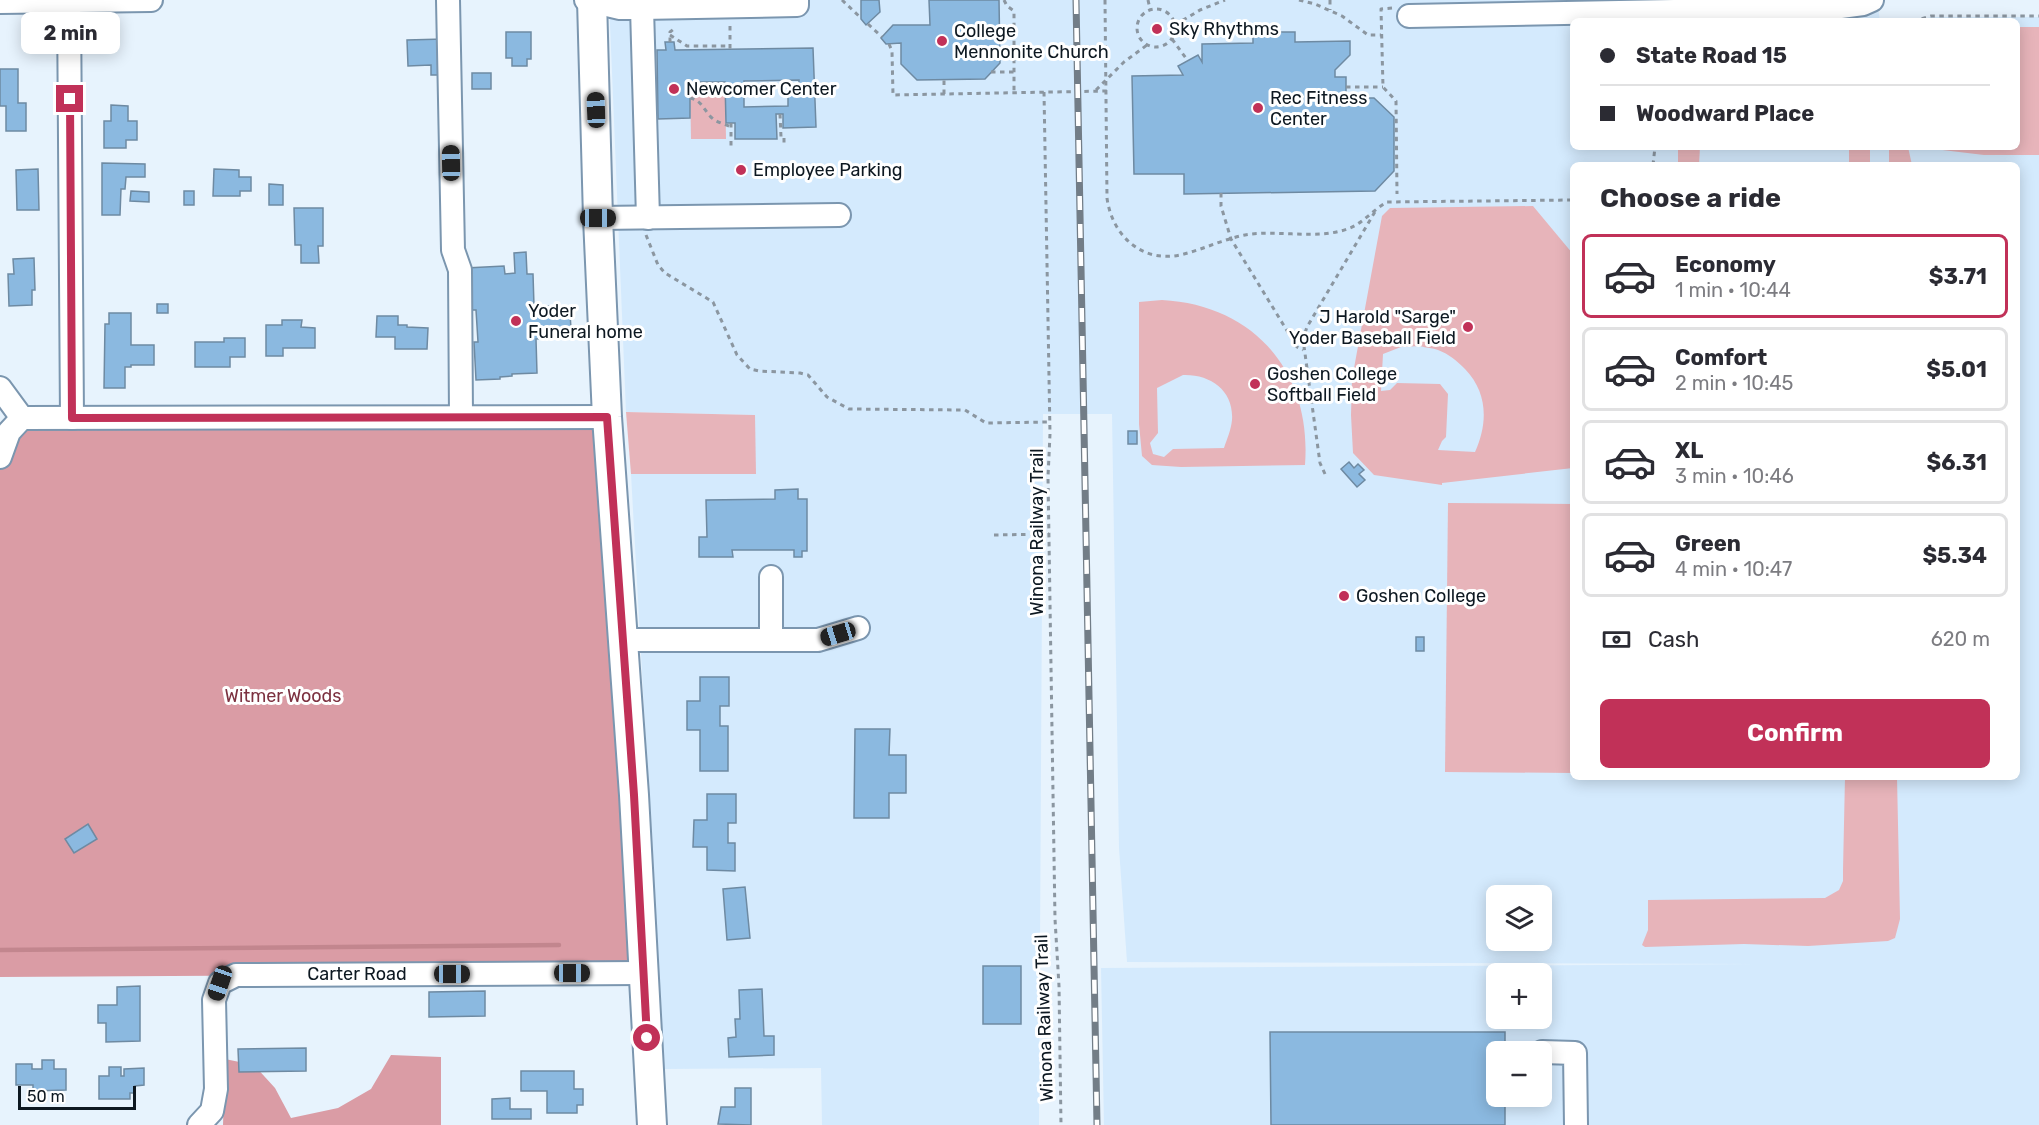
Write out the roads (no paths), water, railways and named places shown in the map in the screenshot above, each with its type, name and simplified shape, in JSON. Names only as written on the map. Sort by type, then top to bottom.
[{"type":"main road","points":[[590,0],[607,417],[623,640],[652,1125]]},
{"type":"street","points":[[0,2],[151,0]]},
{"type":"street","points":[[448,0],[453,250],[460,270],[461,417]]},
{"type":"street","points":[[590,0],[621,8],[642,8],[797,5],[797,0]]},
{"type":"street","points":[[1401,12],[1665,6],[1842,7],[1863,4],[1872,0]]},
{"type":"street","points":[[72,418],[76,1]]},
{"type":"street","points":[[642,8],[645,218]]},
{"type":"street","points":[[598,218],[839,215]]},
{"type":"street","points":[[0,388],[22,418]]},
{"type":"street","points":[[0,457],[9,432],[22,418],[607,417]]},
{"type":"street","points":[[771,577],[771,640]]},
{"type":"street","points":[[623,640],[818,640],[858,628]]},
{"type":"street","name":"Carter Road","points":[[199,1125],[212,1111],[216,1089],[214,1000],[220,983],[236,975],[643,973]]},
{"type":"street","points":[[1552,1052],[1575,1053],[1576,1125]]},
{"type":"waterway","points":[[0,950],[559,945]]},
{"type":"railway","points":[[1076,0],[1097,1125]]},
{"type":"place","name":"Sky Rhythms","points":[[1157,29]]},
{"type":"place","name":"College Mennonite Church","points":[[942,41]]},
{"type":"place","name":"Newcomer Center","points":[[674,89]]},
{"type":"place","name":"Rec Fitness Center","points":[[1258,108]]},
{"type":"place","name":"Employee Parking","points":[[741,170]]},
{"type":"place","name":"Yoder Funeral home","points":[[516,321]]},
{"type":"place","name":"J Harold \"Sarge\" Yoder Baseball Field","points":[[1468,327]]},
{"type":"place","name":"Goshen College Softball Field","points":[[1255,384]]},
{"type":"place","name":"Goshen College","points":[[1344,596]]},
{"type":"park label","name":"Witmer Woods","points":[[283,696]]}]
